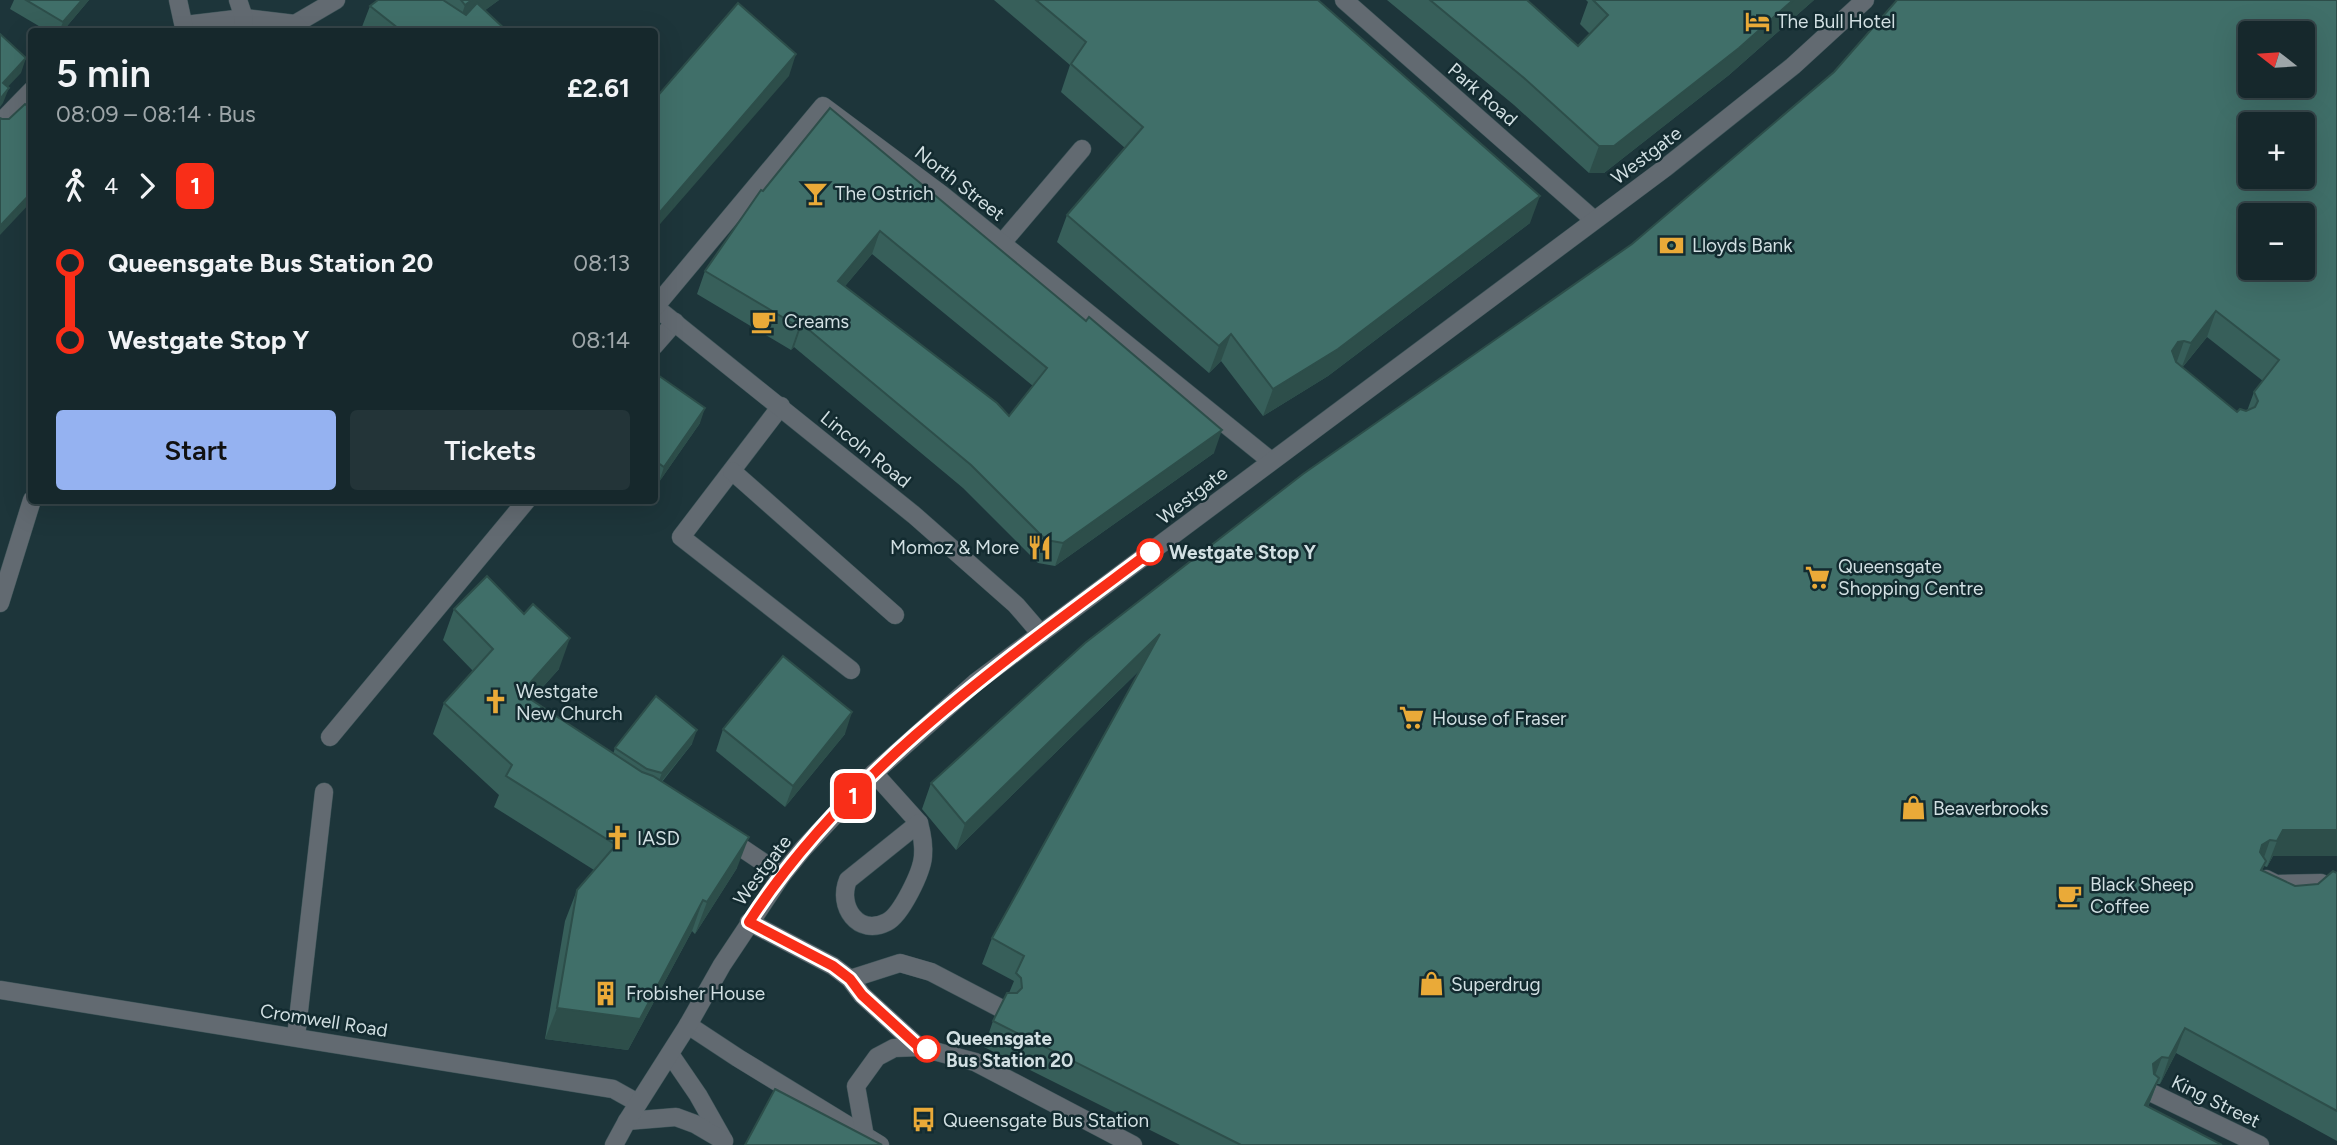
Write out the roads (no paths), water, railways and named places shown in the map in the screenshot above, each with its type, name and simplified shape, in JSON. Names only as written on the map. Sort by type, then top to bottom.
[{"type":"street","points":[[178,0],[185,28],[243,25],[299,28],[336,0]]},
{"type":"street","points":[[238,0],[243,25]]},
{"type":"street","name":"Park Road","points":[[1344,0],[1594,219]]},
{"type":"street","name":"Westgate","points":[[616,1144],[627,1121],[749,922],[782,875],[817,833],[874,773],[976,682],[1665,168],[1793,66],[1865,0]]},
{"type":"street","points":[[0,123],[28,94]]},
{"type":"street","name":"North Street","points":[[658,303],[823,106],[941,194],[1271,461]]},
{"type":"street","points":[[1002,243],[1082,149]]},
{"type":"street","name":"Lincoln Road","points":[[658,309],[781,406],[934,533],[1016,604],[1041,634]]},
{"type":"street","points":[[658,341],[675,321]]},
{"type":"street","points":[[781,406],[681,537],[851,670]]},
{"type":"street","points":[[732,471],[895,615]]},
{"type":"street","points":[[0,603],[31,504]]},
{"type":"street","points":[[330,737],[524,504]]},
{"type":"street","points":[[874,773],[919,823],[923,839],[923,858],[895,916],[878,925],[859,922],[846,908],[844,889],[848,880],[919,823]]},
{"type":"street","points":[[296,1037],[324,792]]},
{"type":"street","points":[[708,826],[782,875]]},
{"type":"street","points":[[2262,877],[2276,884],[2321,883],[2337,891]]},
{"type":"street","points":[[749,922],[833,966],[850,979],[862,995],[919,1047]]},
{"type":"street","points":[[850,979],[900,964],[930,972],[1002,1009]]},
{"type":"street","name":"Cromwell Road","points":[[0,990],[613,1089],[638,1103]]},
{"type":"street","points":[[688,1025],[873,1141]]},
{"type":"street","points":[[873,1141],[856,1086],[877,1058],[894,1048],[919,1047],[975,1062],[1133,1145]]},
{"type":"street","points":[[627,1121],[676,1117],[695,1124],[724,1141],[698,1095],[670,1054]]},
{"type":"street","name":"King Street","points":[[2154,1094],[2260,1145]]},
{"type":"place","name":"The Bull Hotel","points":[[1757,21]]},
{"type":"place","name":"The Ostrich","points":[[815,193]]},
{"type":"place","name":"Lloyds Bank","points":[[1672,245]]},
{"type":"place","name":"Creams","points":[[764,321]]},
{"type":"place","name":"Momoz & More","points":[[1039,547]]},
{"type":"place","name":"Westgate Stop Y","points":[[1150,552]]},
{"type":"place","name":"Queensgate Shopping Centre","points":[[1818,577]]},
{"type":"place","name":"Westgate New Church","points":[[496,702]]},
{"type":"place","name":"House of Fraser","points":[[1412,718]]},
{"type":"place","name":"Beaverbrooks","points":[[1913,808]]},
{"type":"place","name":"IASD","points":[[617,838]]},
{"type":"place","name":"Black Sheep Coffee","points":[[2070,895]]},
{"type":"place","name":"Superdrug","points":[[1431,984]]},
{"type":"place","name":"Frobisher House","points":[[606,993]]},
{"type":"place","name":"Queensgate Bus Station 20","points":[[927,1049]]},
{"type":"place","name":"Queensgate Bus Station","points":[[923,1120]]}]
